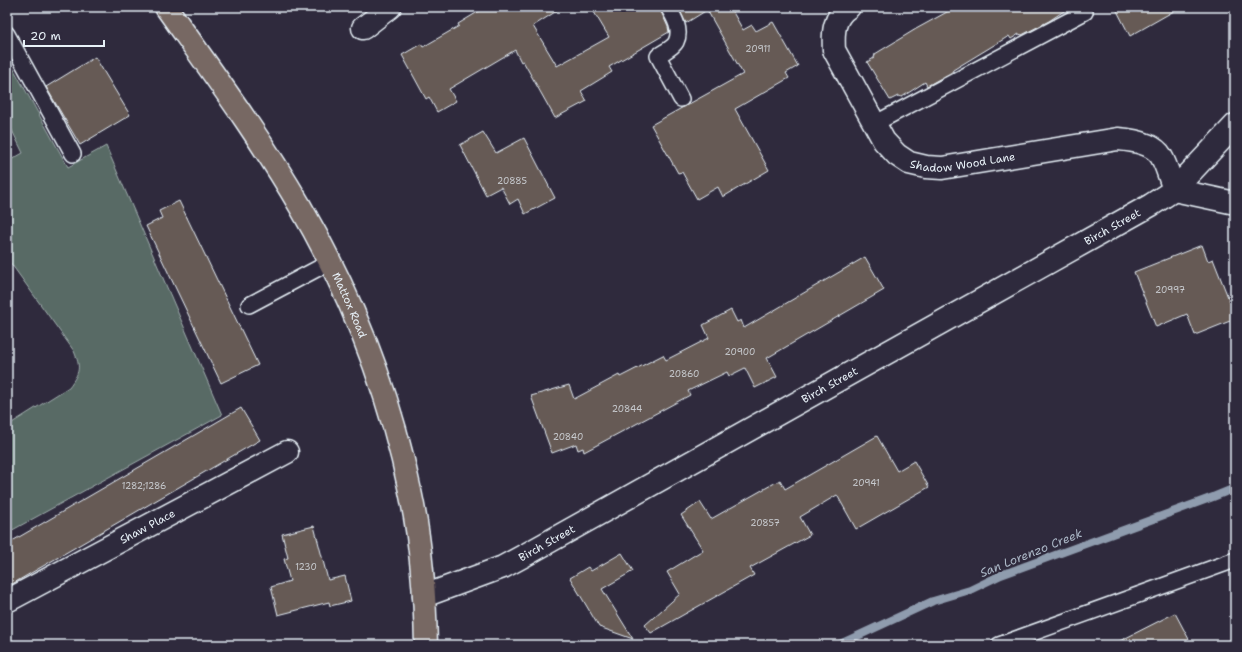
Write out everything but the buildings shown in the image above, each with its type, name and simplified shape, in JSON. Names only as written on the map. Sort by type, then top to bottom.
[{"type":"main road","name":"Mattox Road","points":[[166,7],[270,157],[300,206],[344,291],[370,355],[392,420],[410,492],[421,562],[426,645]]},
{"type":"street","points":[[363,28],[390,7]]},
{"type":"street","name":"Shadow Wood Lane","points":[[850,7],[842,11],[835,23],[833,36],[834,50],[884,141],[896,155],[909,163],[926,167],[942,168],[1118,139],[1135,140],[1149,147],[1161,156],[1174,190]]},
{"type":"street","name":"Birch Street","points":[[424,596],[503,567],[528,554],[1151,204],[1174,190],[1235,125]]},
{"type":"street","points":[[1174,190],[1235,203]]},
{"type":"street","name":"Shaw Place","points":[[7,601],[287,452]]},
{"type":"lane","points":[[668,7],[675,19],[678,32],[675,43],[658,56],[682,99]]},
{"type":"lane","points":[[874,124],[1085,12]]},
{"type":"lane","points":[[7,34],[73,154]]},
{"type":"lane","points":[[249,305],[330,262]]},
{"type":"lane","points":[[999,645],[1235,560]]},
{"type":"green space","points":[[7,57],[68,167],[106,146],[222,415],[7,533],[7,426],[69,387],[77,374],[78,362],[74,351],[7,258],[7,162],[23,153],[7,120]]},
{"type":"waterway","name":"San Lorenzo Creek","points":[[838,645],[933,601],[970,590],[1001,575],[1235,488]]}]
